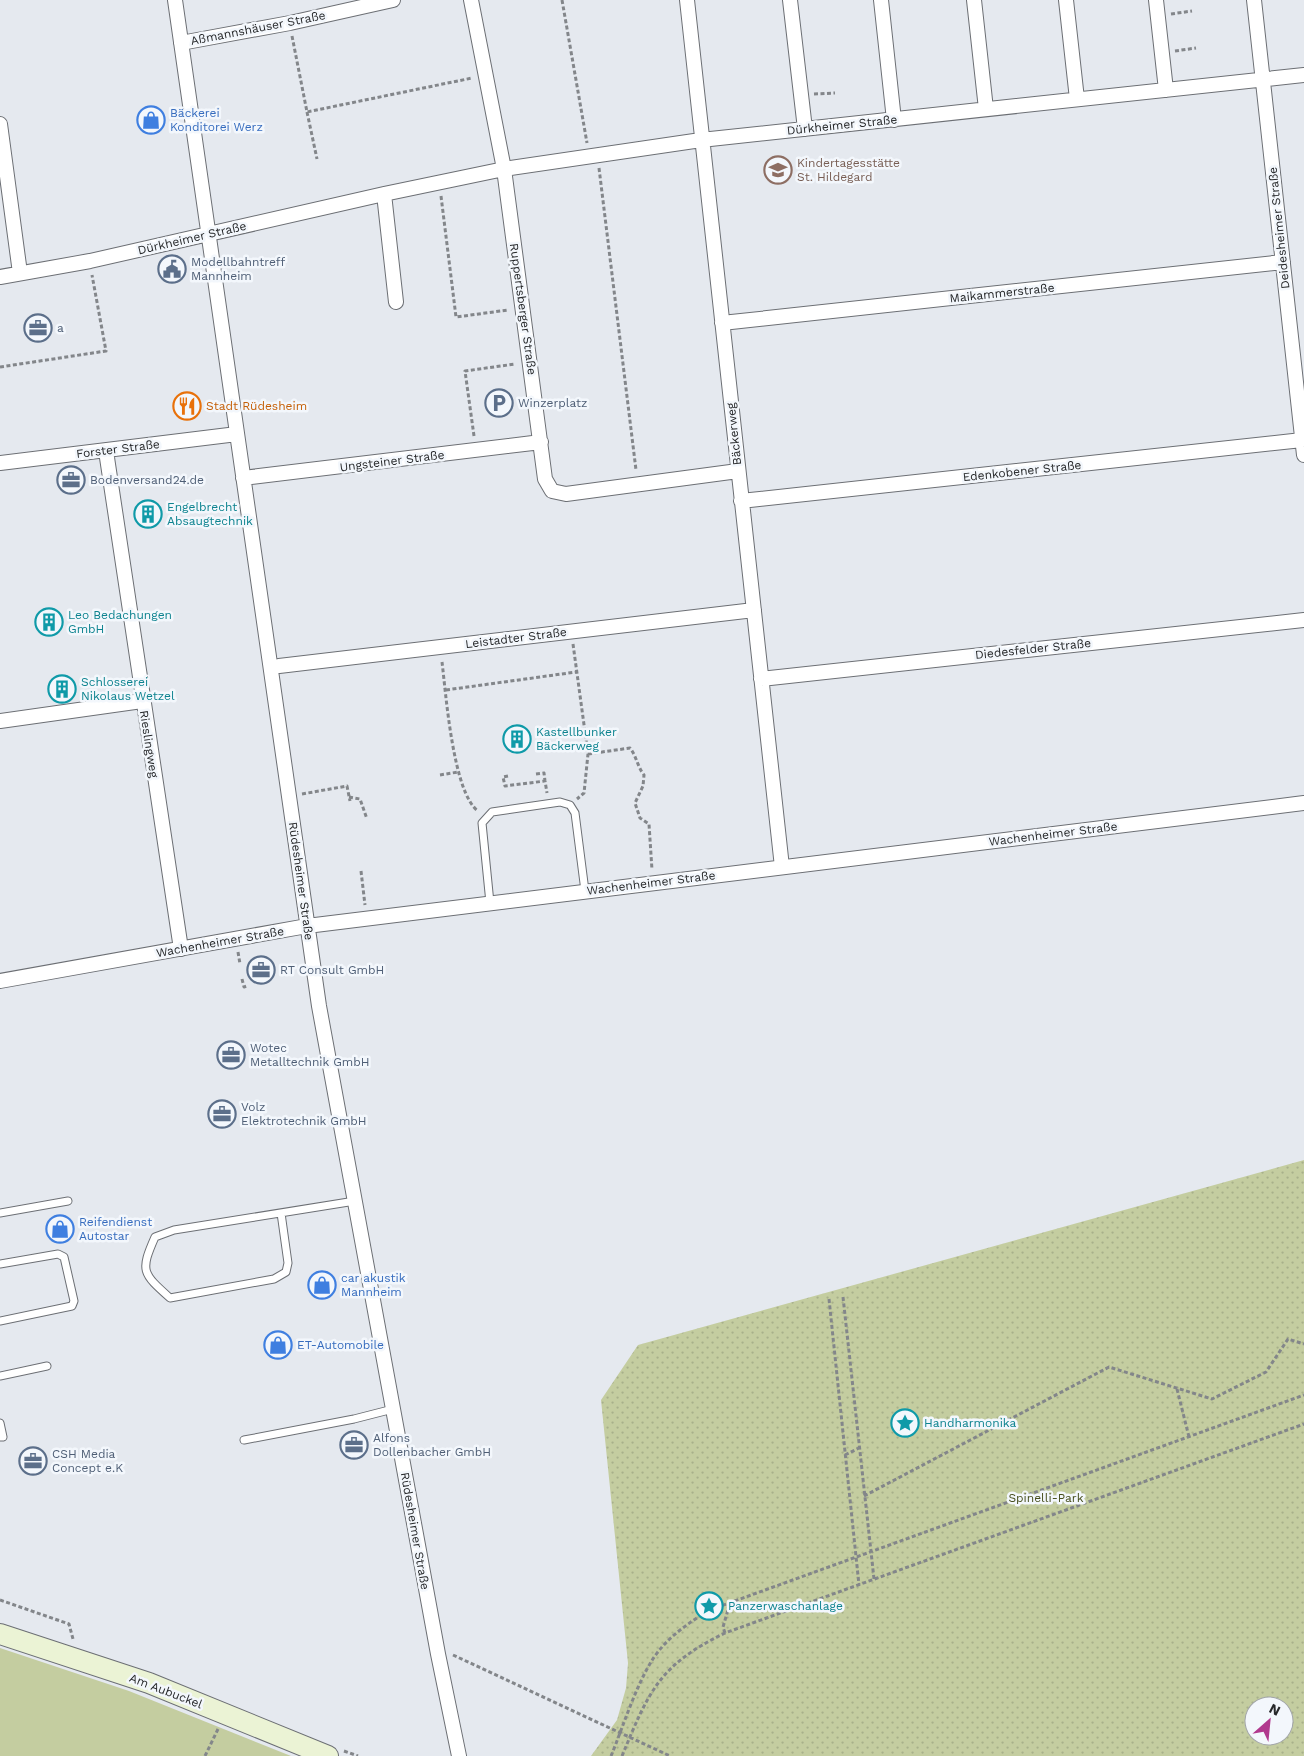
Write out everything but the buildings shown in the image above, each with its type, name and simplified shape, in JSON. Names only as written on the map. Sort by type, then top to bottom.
[{"type":"main road","name":"Am Aubuckel","points":[[0,1634],[149,1684],[328,1756]]},
{"type":"street","name":"Rüdesheimer Straße","points":[[174,0],[319,1006],[438,1654],[460,1756]]},
{"type":"street","name":"Aßmannshäuser Straße","points":[[181,43],[290,23],[394,0]]},
{"type":"street","name":"Ruppertsberger Straße","points":[[471,0],[504,169],[545,479],[552,491],[566,494],[738,471]]},
{"type":"street","name":"Bäckerweg","points":[[687,0],[782,867]]},
{"type":"street","points":[[790,0],[804,129]]},
{"type":"street","points":[[881,0],[894,120]]},
{"type":"street","points":[[974,0],[986,109]]},
{"type":"street","points":[[1066,0],[1077,99]]},
{"type":"street","points":[[1156,0],[1166,90]]},
{"type":"street","name":"Deidesheimer Straße","points":[[1254,0],[1304,455]]},
{"type":"street","name":"Dürkheimer Straße","points":[[0,276],[90,261],[384,194],[504,169],[701,140],[1304,75]]},
{"type":"street","points":[[0,124],[20,274]]},
{"type":"street","points":[[384,194],[396,302]]},
{"type":"street","name":"Maikammerstraße","points":[[722,323],[1283,262]]},
{"type":"street","name":"Forster Straße","points":[[0,462],[237,434]]},
{"type":"street","name":"Edenkobener Straße","points":[[741,501],[1302,440]]},
{"type":"street","name":"Ungsteiner Straße","points":[[243,478],[541,442]]},
{"type":"street","name":"Rieslingweg","points":[[106,450],[142,701],[181,949]]},
{"type":"street","name":"Leistadter Straße","points":[[279,666],[754,610]]},
{"type":"street","name":"Diedesfelder Straße","points":[[761,679],[1304,620]]},
{"type":"street","points":[[0,721],[142,701]]},
{"type":"street","name":"Wachenheimer Straße","points":[[0,981],[307,926],[1304,803]]},
{"type":"lane","points":[[490,903],[482,823],[486,816],[492,812],[560,802],[570,805],[575,813],[585,892]]},
{"type":"lane","points":[[0,1212],[68,1201]]},
{"type":"lane","points":[[282,1213],[288,1263],[286,1272],[274,1279],[170,1298],[151,1281],[145,1270],[145,1261],[155,1237],[174,1230],[355,1201]]},
{"type":"lane","points":[[0,1264],[58,1254],[64,1257],[74,1301],[72,1306],[0,1321]]},
{"type":"lane","points":[[0,1376],[47,1366]]},
{"type":"lane","points":[[244,1440],[354,1419],[393,1409]]},
{"type":"lane","points":[[0,1422],[3,1437],[0,1437]]},
{"type":"path","points":[[562,0],[593,156],[638,484]]},
{"type":"path","points":[[1158,15],[1192,11]]},
{"type":"path","points":[[290,23],[317,159]]},
{"type":"path","points":[[1162,52],[1196,48]]},
{"type":"path","points":[[308,112],[485,75]]},
{"type":"path","points":[[440,182],[456,317],[523,308]]},
{"type":"path","points":[[0,366],[106,351],[90,261]]},
{"type":"path","points":[[476,451],[466,370],[530,362]]},
{"type":"path","points":[[570,805],[584,793],[588,754],[572,631]]},
{"type":"path","points":[[440,646],[458,772],[472,806],[486,816]]},
{"type":"path","points":[[446,690],[576,672]]},
{"type":"path","points":[[588,754],[630,748],[637,757],[638,767],[644,775],[643,786],[636,803],[640,818],[649,824],[652,854],[651,883]]},
{"type":"path","points":[[440,775],[458,772]]},
{"type":"path","points":[[536,774],[544,773],[548,804]]},
{"type":"path","points":[[508,776],[503,777],[504,786],[545,781]]},
{"type":"path","points":[[347,781],[350,799],[360,800],[367,820]]},
{"type":"path","points":[[289,796],[347,786]]},
{"type":"path","points":[[360,871],[367,918]]},
{"type":"path","points":[[242,979],[244,987],[247,986]]},
{"type":"path","points":[[843,1297],[874,1579]]},
{"type":"path","points":[[829,1299],[859,1585]]},
{"type":"path","points":[[864,1496],[1109,1367],[1212,1399],[1266,1372],[1288,1339],[1304,1344]]},
{"type":"path","points":[[1177,1388],[1188,1437]]},
{"type":"path","points":[[611,1756],[642,1679],[660,1649],[682,1627],[707,1611],[1304,1395]]},
{"type":"path","points":[[622,1756],[656,1683],[676,1661],[699,1646],[725,1633],[1304,1424]]},
{"type":"path","points":[[845,1455],[859,1448]]},
{"type":"path","points":[[725,1633],[724,1627],[730,1603]]},
{"type":"path","points":[[438,1654],[451,1654],[670,1756]]},
{"type":"path","points":[[205,1756],[225,1714]]},
{"type":"green space","name":"Spinelli-Park","points":[[1304,1160],[1304,1756],[591,1756],[617,1720],[626,1688],[628,1663],[601,1400],[638,1345]]},
{"type":"green space","points":[[0,1648],[129,1691],[291,1756],[0,1756]]},
{"type":"place","name":"Bäckerei Konditorei Werz","points":[[151,120]]},
{"type":"place","name":"Kindertagesstätte St. Hildegard","points":[[778,170]]},
{"type":"place","name":"Modellbahntreff Mannheim","points":[[172,269]]},
{"type":"place","name":"a","points":[[38,328]]},
{"type":"place","name":"Winzerplatz","points":[[499,403]]},
{"type":"place","name":"Stadt Rüdesheim","points":[[187,406]]},
{"type":"place","name":"Bodenversand24.de","points":[[71,480]]},
{"type":"place","name":"Engelbrecht Absaugtechnik","points":[[148,514]]},
{"type":"place","name":"Leo Bedachungen GmbH","points":[[49,622]]},
{"type":"place","name":"Schlosserei Nikolaus Wetzel","points":[[62,689]]},
{"type":"place","name":"Kastellbunker Bäckerweg","points":[[517,739]]},
{"type":"place","name":"RT Consult GmbH","points":[[261,970]]},
{"type":"place","name":"Wotec Metalltechnik GmbH","points":[[231,1055]]},
{"type":"place","name":"Volz Elektrotechnik GmbH","points":[[222,1114]]},
{"type":"place","name":"Reifendienst Autostar","points":[[60,1229]]},
{"type":"place","name":"car akustik Mannheim","points":[[322,1285]]},
{"type":"place","name":"ET-Automobile","points":[[278,1345]]},
{"type":"place","name":"Handharmonika","points":[[905,1423]]},
{"type":"place","name":"Alfons Dollenbacher GmbH","points":[[354,1445]]},
{"type":"place","name":"CSH Media Concept e.K","points":[[33,1461]]},
{"type":"place","name":"Panzerwaschanlage","points":[[709,1606]]}]
